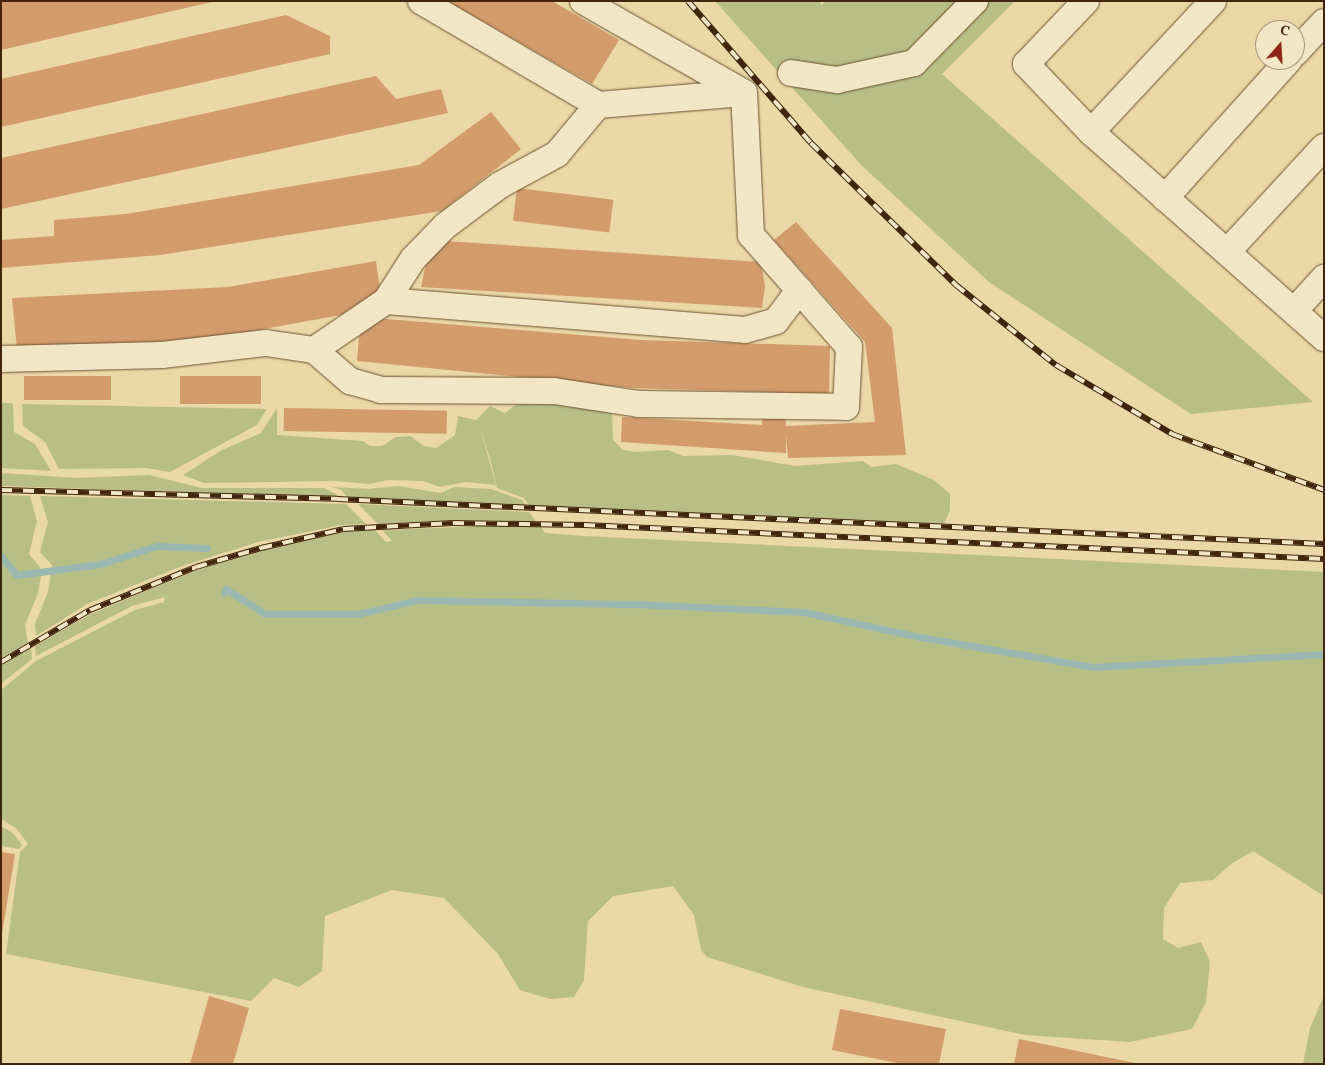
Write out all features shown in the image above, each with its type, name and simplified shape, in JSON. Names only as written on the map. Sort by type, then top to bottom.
[{"type":"lane","points":[[421,1],[598,105],[744,93]]},
{"type":"lane","points":[[583,1],[744,93]]},
{"type":"lane","points":[[791,73],[837,80],[914,63],[975,1]]},
{"type":"lane","points":[[1086,1],[1026,64],[1091,132],[1324,338]]},
{"type":"lane","points":[[1091,132],[1212,1]]},
{"type":"lane","points":[[1305,43],[1324,22]]},
{"type":"lane","points":[[1165,198],[1280,70]]},
{"type":"lane","points":[[1,360],[162,355],[266,343],[314,350],[350,381],[381,390],[554,391],[640,404],[846,407],[849,348],[751,235],[744,93]]},
{"type":"lane","points":[[314,350],[386,301],[413,259],[445,226],[500,185],[558,154],[598,105]]},
{"type":"lane","points":[[1227,252],[1324,147]]},
{"type":"lane","points":[[1294,311],[1324,278]]},
{"type":"lane","points":[[386,301],[745,330],[776,321],[799,290]]},
{"type":"green space","points":[[715,1],[819,1],[822,5],[825,1],[1015,1],[942,74],[1313,402],[1191,414],[989,282],[862,166]]},
{"type":"green space","points":[[539,398],[612,413],[613,440],[623,450],[636,452],[668,450],[683,456],[732,455],[795,466],[863,461],[871,467],[896,464],[934,480],[950,494],[950,510],[944,524],[530,506],[524,498],[497,488],[480,428],[496,485],[466,482],[440,487],[423,481],[389,480],[369,484],[336,481],[204,483],[183,475],[222,450],[261,433],[277,408],[277,435],[363,441],[370,446],[382,446],[396,437],[410,436],[424,446],[436,448],[455,435],[458,416],[476,420],[490,406],[505,413],[519,402]]},
{"type":"green space","points":[[1,403],[13,403],[14,432],[35,444],[51,471],[1,468]]},
{"type":"green space","points":[[22,404],[267,409],[257,425],[170,472],[146,468],[59,469],[45,442],[23,426]]},
{"type":"green space","points":[[1,473],[78,478],[149,475],[202,488],[324,488],[342,497],[1,486]]},
{"type":"green space","points":[[398,486],[441,493],[454,487],[491,489],[522,500],[526,506],[348,498],[341,490],[332,487],[369,489]]},
{"type":"green space","points":[[1,495],[30,496],[37,521],[29,554],[42,570],[38,593],[25,625],[28,643],[1,658]]},
{"type":"green space","points":[[40,496],[346,504],[366,524],[341,525],[258,542],[185,565],[87,604],[36,636],[35,624],[48,592],[52,565],[40,552],[48,522]]},
{"type":"green space","points":[[358,504],[529,512],[536,522],[453,520],[378,524]]},
{"type":"green space","points":[[539,524],[545,533],[584,536],[1324,572],[1324,896],[1253,851],[1231,864],[1213,880],[1180,883],[1164,908],[1163,939],[1178,948],[1201,942],[1210,962],[1206,1002],[1192,1029],[1130,1042],[1025,1035],[803,987],[707,957],[701,950],[694,915],[673,886],[613,896],[588,921],[584,980],[574,997],[550,999],[520,990],[498,954],[444,898],[392,890],[325,916],[322,971],[299,987],[274,978],[251,1001],[6,954],[20,852],[28,844],[16,828],[1,819],[1,690],[36,661],[135,610],[164,602],[165,597],[132,606],[36,656],[35,646],[91,614],[196,570],[261,550],[342,532],[375,530],[386,542],[392,541],[382,530]]},
{"type":"green space","points":[[31,647],[32,659],[1,684],[1,664]]},
{"type":"green space","points":[[1,826],[13,833],[22,845],[19,849],[1,846]]},
{"type":"green space","points":[[1324,995],[1324,1064],[1303,1064],[1310,1028]]},
{"type":"building","points":[[1,1],[212,1],[212,2],[1,50]]},
{"type":"building","points":[[447,1],[552,1],[619,40],[592,84]]},
{"type":"building","points":[[286,15],[330,36],[330,54],[1,127],[1,79]]},
{"type":"building","points":[[376,76],[396,99],[441,89],[448,113],[1,209],[1,158]]},
{"type":"building","points":[[491,112],[521,149],[442,211],[160,255],[1,268],[1,240],[54,236],[54,220],[126,214],[419,165]]},
{"type":"building","points":[[517,188],[613,200],[609,233],[513,221]]},
{"type":"building","points":[[796,222],[892,328],[906,455],[788,458],[786,435],[786,453],[621,442],[622,417],[762,425],[763,414],[785,415],[786,426],[875,422],[865,342],[774,240]]},
{"type":"building","points":[[444,241],[761,262],[765,287],[762,308],[421,287],[426,263]]},
{"type":"building","points":[[376,261],[380,290],[341,315],[208,339],[17,349],[12,298],[228,287]]},
{"type":"building","points":[[374,318],[641,340],[830,346],[829,394],[633,388],[357,361],[359,336]]},
{"type":"building","points":[[24,376],[111,376],[111,400],[24,400]]},
{"type":"building","points":[[180,376],[261,376],[261,404],[180,404]]},
{"type":"building","points":[[284,408],[447,411],[447,434],[284,431]]},
{"type":"building","points":[[1,852],[15,854],[2,934],[1,934]]},
{"type":"building","points":[[209,996],[249,1008],[233,1064],[190,1064]]},
{"type":"building","points":[[840,1009],[946,1029],[939,1064],[902,1064],[832,1050]]},
{"type":"building","points":[[1019,1039],[1135,1063],[1014,1064]]},
{"type":"waterway","points":[[1,556],[17,575],[100,564],[157,546],[207,548]]},
{"type":"waterway","points":[[224,593],[226,589],[265,614],[358,614],[417,600],[634,604],[804,612],[920,637],[1093,667],[1324,654]]},
{"type":"railway","points":[[688,1],[811,143],[956,285],[1056,365],[1172,434],[1324,490]]},
{"type":"railway","points":[[1,490],[337,499],[1324,544]]},
{"type":"railway","points":[[1,662],[90,610],[196,567],[261,548],[343,529],[453,523],[584,525],[1324,559]]}]
